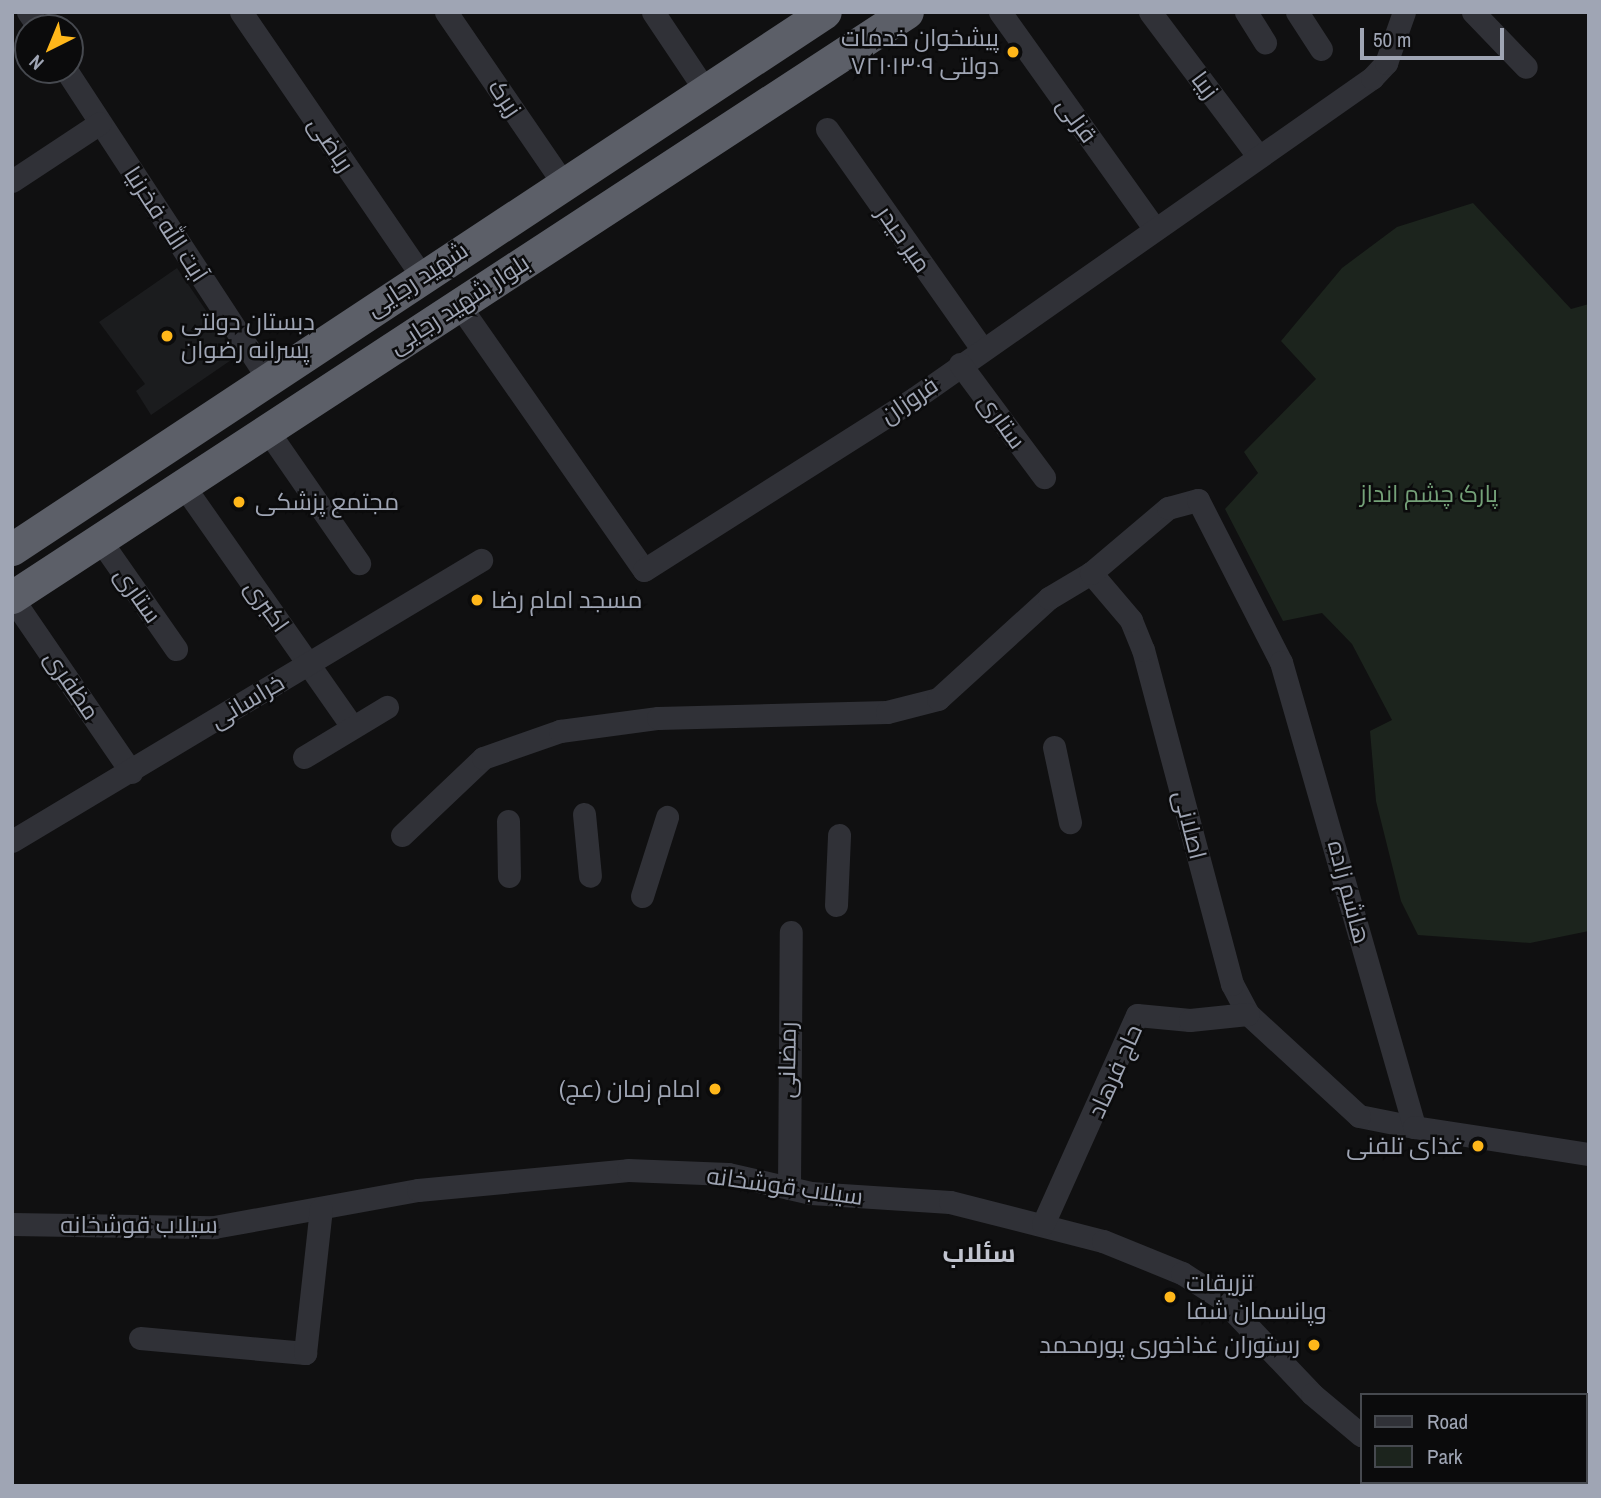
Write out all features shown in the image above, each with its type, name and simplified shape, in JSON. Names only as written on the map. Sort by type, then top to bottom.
[{"type":"highway","name":"شهید رجایی","points":[[12,549],[267,377],[825,12]]},
{"type":"highway","name":"بلوار شهید رجایی","points":[[12,598],[906,12]]},
{"type":"street","name":"ریاضی","points":[[241,12],[422,276]]},
{"type":"street","name":"زیرک","points":[[446,12],[563,183]]},
{"type":"street","points":[[653,12],[705,90]]},
{"type":"street","name":"قزلی","points":[[1000,12],[1154,228]]},
{"type":"street","name":"زیبا","points":[[1150,12],[1259,157]]},
{"type":"street","points":[[1246,12],[1265,42]]},
{"type":"street","points":[[1297,12],[1321,49]]},
{"type":"street","name":"فروزان","points":[[459,305],[644,570],[960,364],[1372,78],[1387,63],[1404,12]]},
{"type":"street","points":[[1473,12],[1526,67]]},
{"type":"street","name":"آیت الله فخرنیا","points":[[75,84],[267,377]]},
{"type":"street","points":[[12,181],[100,123]]},
{"type":"street","name":"میر حیدر","points":[[827,129],[982,349]]},
{"type":"street","name":"ستاری","points":[[960,364],[1044,477]]},
{"type":"street","points":[[267,430],[359,562]]},
{"type":"street","name":"اکبری","points":[[183,485],[352,726]]},
{"type":"street","name":"هاشم زاده","points":[[1091,573],[1168,508],[1198,500],[1281,662],[1413,1127]]},
{"type":"street","name":"ستاری","points":[[100,540],[176,649]]},
{"type":"street","name":"خراسانی","points":[[12,841],[481,560]]},
{"type":"street","points":[[402,835],[483,758],[560,731],[658,718],[887,712],[938,699],[1049,598],[1091,573]]},
{"type":"street","name":"اصلانی","points":[[1091,573],[1131,620],[1143,650],[1231,984],[1248,1014],[1359,1116],[1413,1127]]},
{"type":"street","name":"مظفری","points":[[12,598],[131,772]]},
{"type":"street","points":[[304,757],[387,707]]},
{"type":"street","points":[[1054,747],[1070,822]]},
{"type":"street","points":[[584,814],[590,876]]},
{"type":"street","points":[[642,896],[667,817]]},
{"type":"street","points":[[508,821],[509,876]]},
{"type":"street","points":[[836,905],[839,835]]},
{"type":"street","name":"رمضانی","points":[[789,1188],[791,932]]},
{"type":"street","name":"حاج فرهاد","points":[[1043,1224],[1136,1015],[1189,1020],[1248,1014]]},
{"type":"street","points":[[1413,1127],[1589,1154]]},
{"type":"street","name":"سیلاب قوشخانه","points":[[12,1224],[214,1227],[418,1190],[628,1171],[728,1174],[789,1188],[950,1202],[1043,1224],[1182,1273],[1221,1298],[1312,1394],[1360,1434]]},
{"type":"street","points":[[140,1338],[305,1353],[321,1209]]},
{"type":"shaded area","name":"دبستان دولتی پسرانه رضوان","points":[[177,268],[237,356],[151,415],[136,391],[145,384],[99,322]]},
{"type":"green space","name":"پارک چشم انداز","points":[[1473,203],[1571,309],[1589,304],[1589,931],[1530,943],[1418,935],[1401,901],[1376,801],[1370,731],[1392,720],[1352,644],[1322,613],[1283,621],[1225,509],[1258,473],[1244,452],[1316,379],[1281,341],[1342,268],[1397,227]]},
{"type":"place","name":"پیشخوان خدمات دولتی ۷۲۱۰۱۳۰۹","points":[[1013,52]]},
{"type":"place","name":"دبستان دولتی پسرانه رضوان","points":[[167,336]]},
{"type":"place","name":"مجتمع پزشکی","points":[[239,502]]},
{"type":"place","name":"مسجد امام رضا","points":[[477,600]]},
{"type":"place","name":"امام زمان (عج)","points":[[715,1089]]},
{"type":"place","name":"غذای تلفنی","points":[[1478,1146]]},
{"type":"place","name":"تزریقات وپانسمان شفا","points":[[1170,1297]]},
{"type":"place","name":"رستوران غذاخوری پورمحمد","points":[[1314,1345]]},
{"type":"district","name":"سئلاب","points":[[979,1253]]}]
